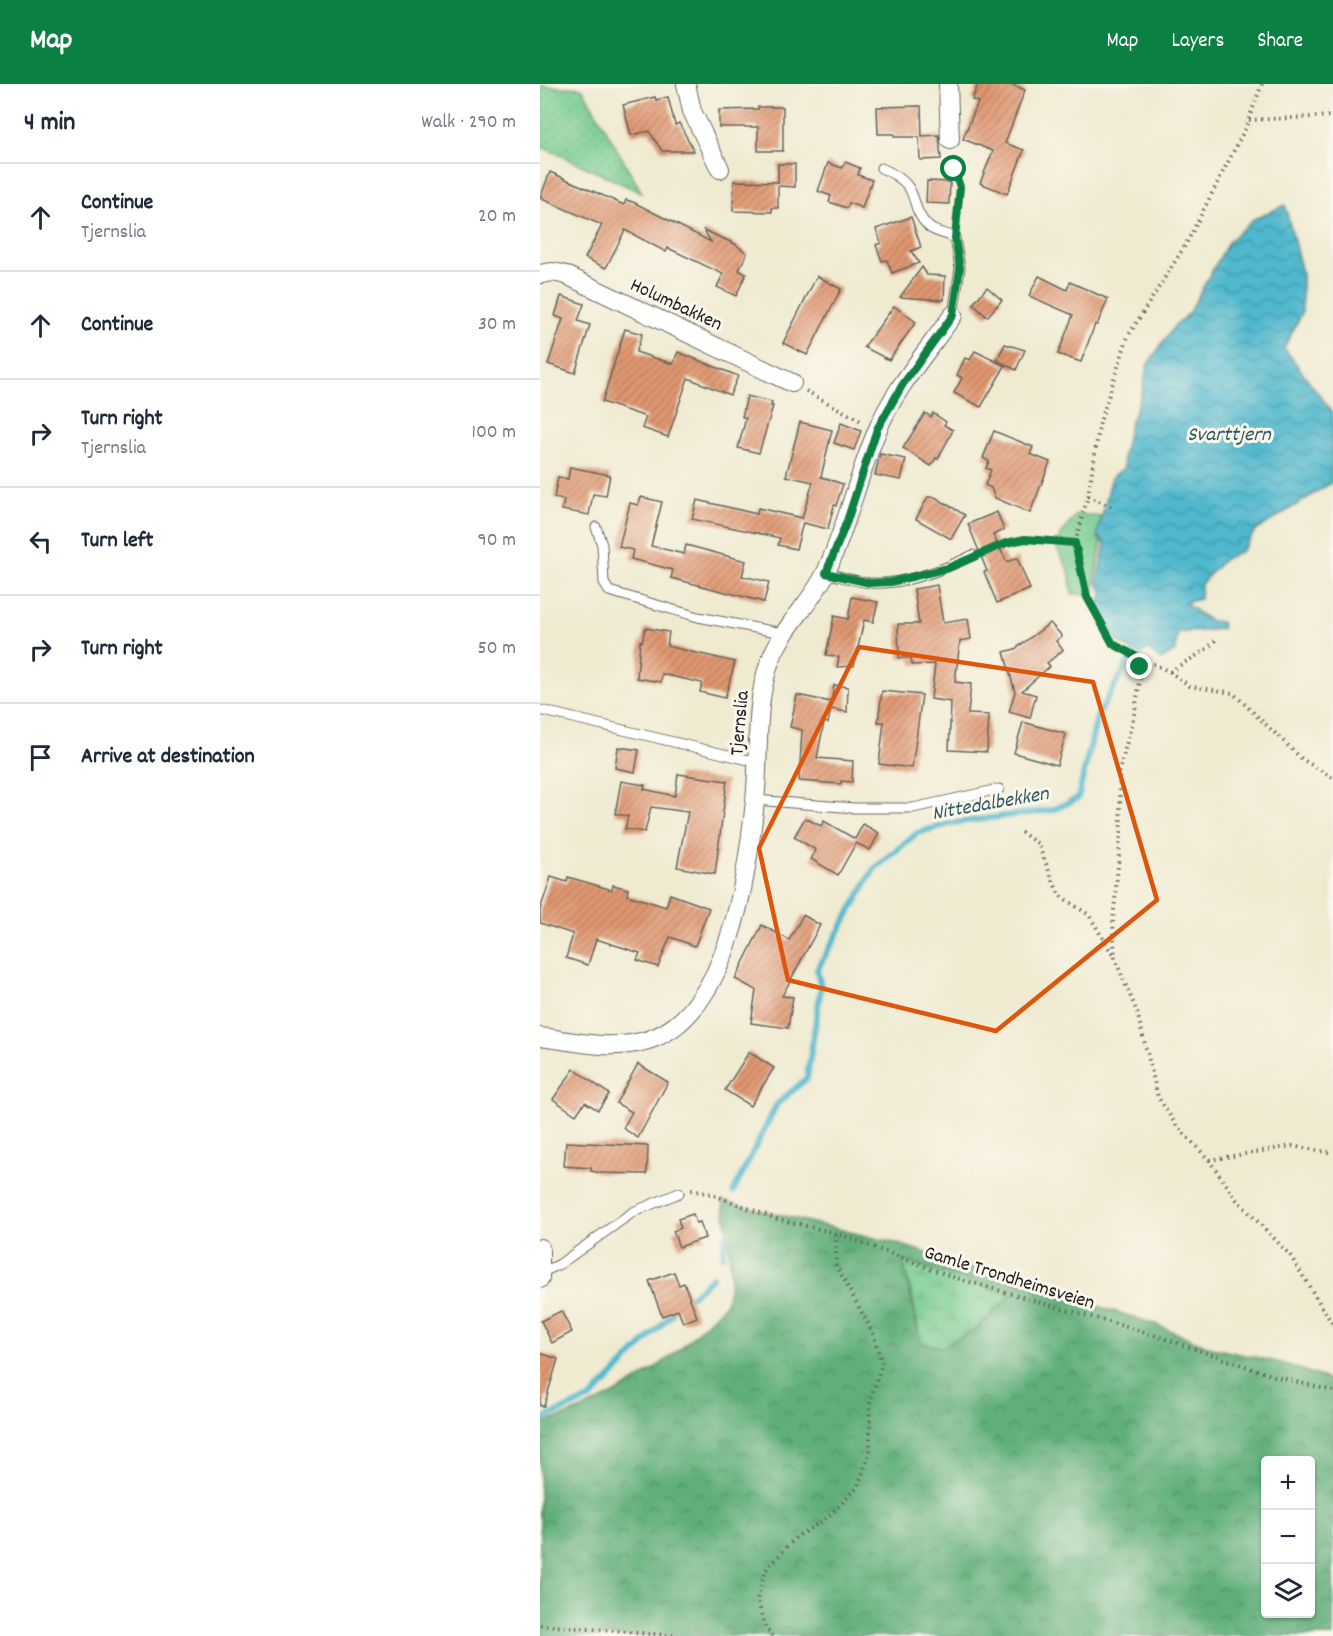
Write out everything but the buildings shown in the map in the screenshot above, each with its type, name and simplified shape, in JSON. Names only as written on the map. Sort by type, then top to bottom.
[{"type":"street","points":[[686,84],[692,111],[720,169]]},
{"type":"street","points":[[948,84],[950,140]]},
{"type":"street","name":"Holumbakken","points":[[540,274],[553,272],[566,275],[792,383]]},
{"type":"street","name":"Tjernslia","points":[[540,1037],[610,1046],[642,1042],[668,1031],[688,1014],[705,992],[721,960],[742,892],[755,800],[761,701],[769,664],[782,633],[826,573],[847,521],[877,429],[903,384],[953,315]]},
{"type":"street","points":[[540,1248],[540,1279]]},
{"type":"lane","points":[[881,168],[899,176],[907,183],[928,226],[955,238],[960,268],[953,315]]},
{"type":"lane","points":[[596,527],[602,545],[604,583],[609,591],[698,617],[782,633]]},
{"type":"lane","points":[[826,573],[870,583],[891,582],[948,568],[973,555]]},
{"type":"lane","points":[[540,710],[757,762]]},
{"type":"lane","points":[[755,800],[854,808],[913,808],[999,789]]},
{"type":"lane","points":[[541,1273],[560,1264],[633,1212],[679,1192]]},
{"type":"path","points":[[1262,84],[1249,120],[1186,244],[1128,336],[1100,422],[1088,496],[1075,543],[1087,597],[1113,644],[1137,658],[1170,672],[1190,686],[1233,693],[1302,759],[1333,778]]},
{"type":"path","points":[[1249,120],[1333,116]]},
{"type":"path","points":[[950,140],[960,187],[955,238]]},
{"type":"path","points":[[792,383],[877,429]]},
{"type":"path","points":[[1088,496],[1114,508]]},
{"type":"path","points":[[973,555],[1025,539],[1075,543]]},
{"type":"path","points":[[1170,672],[1191,656],[1210,648],[1218,637]]},
{"type":"path","points":[[1115,959],[1113,922],[1121,832],[1119,772],[1135,711],[1140,667],[1143,660]]},
{"type":"path","points":[[1021,832],[1038,844],[1059,896],[1089,915],[1115,959],[1137,1012],[1158,1097],[1176,1125],[1209,1160],[1237,1200],[1290,1255],[1333,1325]]},
{"type":"path","points":[[1209,1160],[1292,1146],[1333,1153]]},
{"type":"path","name":"Gamle Trondheimsveien","points":[[679,1192],[696,1190],[777,1219],[836,1233],[953,1277],[1154,1335],[1277,1377],[1333,1391]]},
{"type":"path","points":[[773,1636],[766,1629],[757,1599],[766,1570],[796,1537],[828,1518],[857,1488],[870,1453],[870,1400],[882,1364],[873,1333],[836,1265],[836,1233]]},
{"type":"path","points":[[540,1625],[679,1636]]},
{"type":"highlighted area","points":[[859,647],[1093,682],[1157,900],[996,1031],[788,980],[759,848]]},
{"type":"green space","points":[[540,86],[582,88],[642,193],[540,146]]},
{"type":"green space","points":[[1077,514],[1101,517],[1098,539],[1102,542],[1095,578],[1095,595],[1072,594],[1069,570],[1057,549],[1060,536]]},
{"type":"green space","points":[[723,1201],[895,1243],[1155,1324],[1212,1348],[1282,1363],[1333,1381],[1333,1636],[540,1636],[540,1424],[586,1407],[629,1386],[687,1343],[726,1302],[730,1280]],"holes":[[[903,1260],[1010,1295],[976,1329],[941,1347],[920,1342]]]},
{"type":"green space","points":[[902,1260],[1011,1295],[976,1329],[941,1347],[920,1342],[913,1299]]},
{"type":"water","name":"Svarttjern","points":[[1285,205],[1302,273],[1302,313],[1284,348],[1333,413],[1331,483],[1255,531],[1242,551],[1224,559],[1201,584],[1200,599],[1185,603],[1210,621],[1221,622],[1222,629],[1178,633],[1175,651],[1161,660],[1147,649],[1140,655],[1118,642],[1095,604],[1101,601],[1102,593],[1097,581],[1105,544],[1097,535],[1112,477],[1124,468],[1123,457],[1129,427],[1141,395],[1148,364],[1175,325],[1188,314],[1229,241],[1254,219]]},
{"type":"waterway","name":"Nittedalbekken","points":[[733,1192],[777,1104],[807,1078],[821,987],[817,970],[874,869],[917,833],[952,823],[1053,810],[1078,798],[1097,717],[1134,651]]},
{"type":"waterway","name":"Nittedalbekken","points":[[723,1256],[725,1236]]},
{"type":"waterway","points":[[692,1296],[712,1277]]},
{"type":"waterway","name":"Nittedalbekken","points":[[540,1420],[591,1398],[672,1314]]},
{"type":"route","points":[[954,169],[960,187],[955,238],[960,284],[953,315],[903,384],[877,429],[847,521],[826,573],[870,583],[891,582],[948,568],[973,555],[1006,543],[1025,539],[1075,543],[1087,597],[1113,644],[1143,660],[1140,667]]}]
